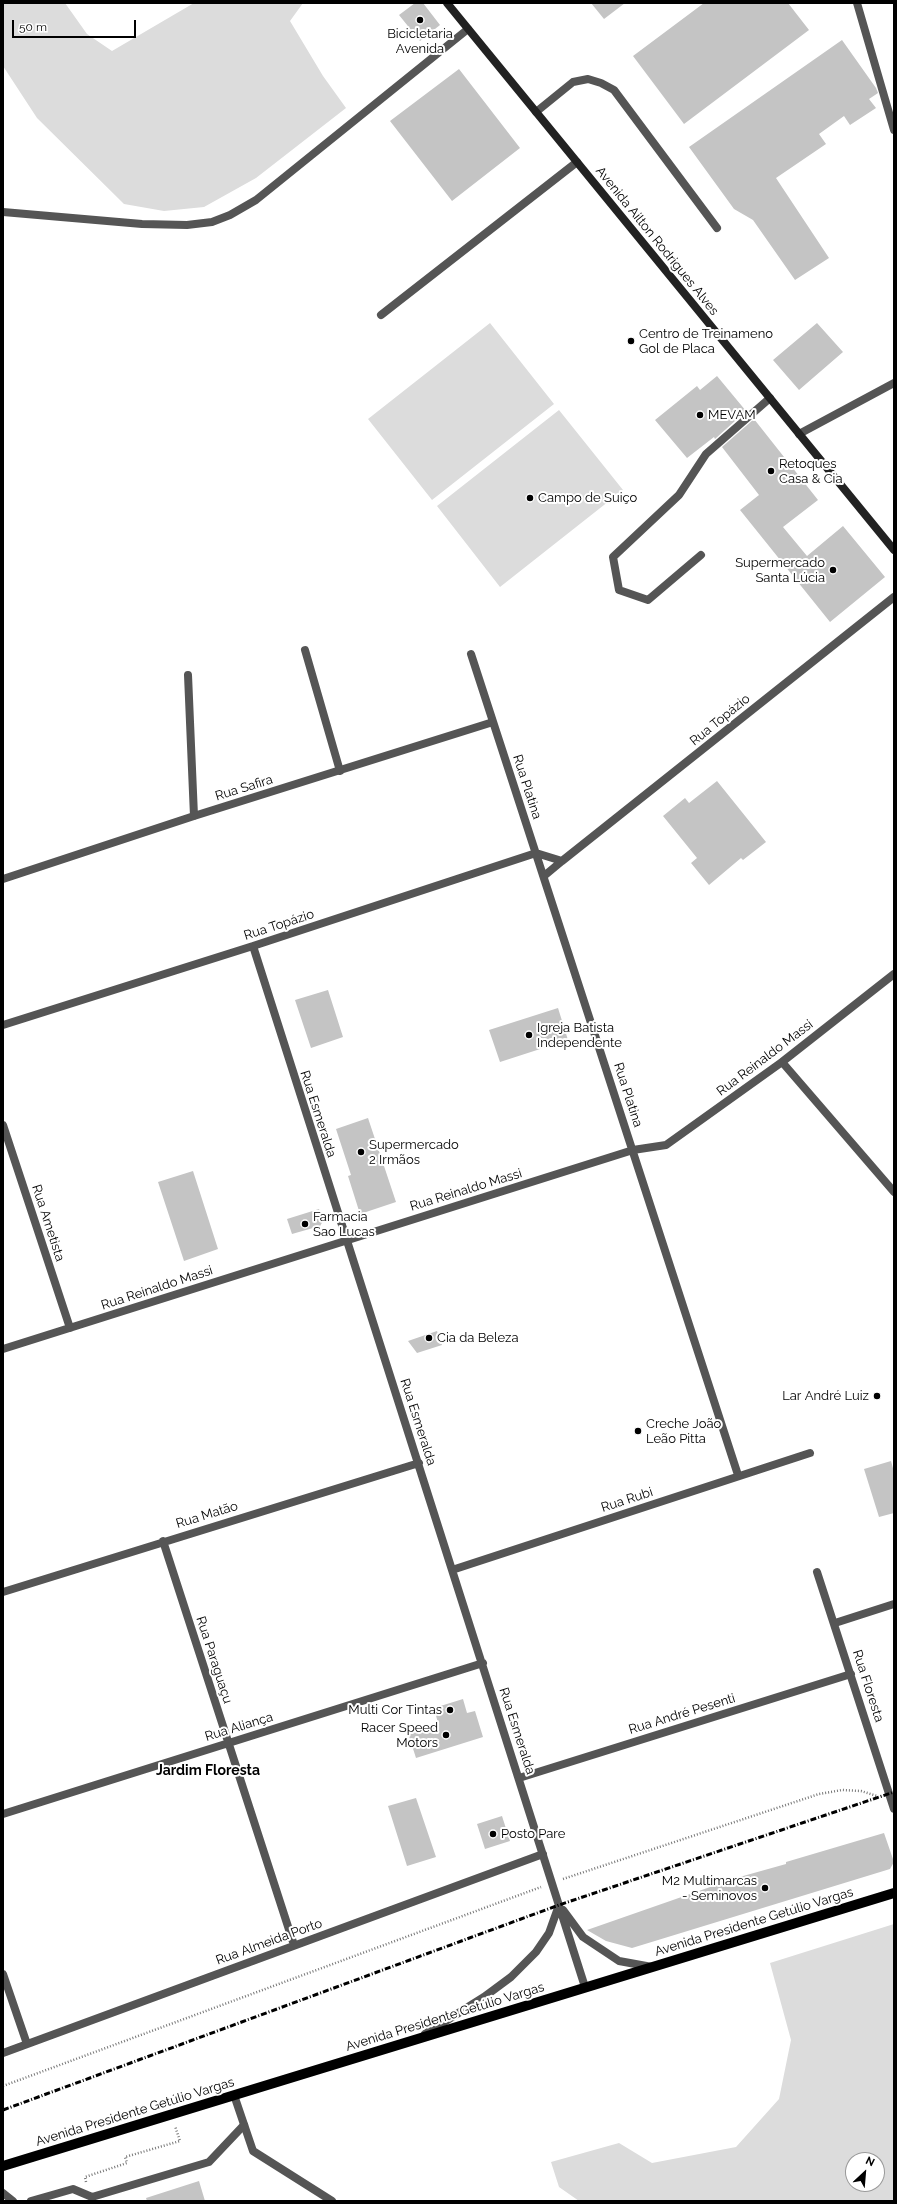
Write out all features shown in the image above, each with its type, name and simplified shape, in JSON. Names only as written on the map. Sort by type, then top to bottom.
[{"type":"main road","name":"Avenida Ailton Rodrigues Alves","points":[[447,3],[894,550]]},
{"type":"main road","name":"Avenida Presidente Getúlio Vargas","points":[[3,2166],[894,1893]]},
{"type":"street","points":[[857,3],[894,130]]},
{"type":"street","points":[[3,212],[142,224],[187,225],[212,222],[230,215],[256,200],[468,29]]},
{"type":"street","points":[[536,112],[573,82],[588,80],[601,83],[614,90],[716,228]]},
{"type":"street","points":[[380,314],[577,162]]},
{"type":"street","points":[[799,434],[894,383]]},
{"type":"street","points":[[701,555],[648,600],[619,590],[613,557],[679,495],[706,454],[770,398]]},
{"type":"street","name":"Rua Topázio","points":[[544,876],[894,597]]},
{"type":"street","points":[[305,650],[340,771]]},
{"type":"street","name":"Rua Platina","points":[[471,654],[738,1476]]},
{"type":"street","points":[[188,675],[194,816]]},
{"type":"street","name":"Rua Safira","points":[[3,878],[493,722]]},
{"type":"street","points":[[536,853],[562,861]]},
{"type":"street","name":"Rua Topázio","points":[[3,1025],[253,946],[536,853]]},
{"type":"street","name":"Rua Esmeralda","points":[[253,946],[346,1240],[483,1663],[585,1987]]},
{"type":"street","name":"Rua Reinaldo Massi","points":[[3,1349],[633,1150],[666,1146],[782,1062],[894,974]]},
{"type":"street","points":[[782,1062],[894,1192]]},
{"type":"street","name":"Rua Ametista","points":[[3,1125],[70,1328]]},
{"type":"street","name":"Rua Rubi","points":[[452,1570],[810,1453]]},
{"type":"street","name":"Rua Matão","points":[[3,1592],[163,1541],[419,1463]]},
{"type":"street","name":"Rua Paraguaçu","points":[[163,1541],[294,1945]]},
{"type":"street","name":"Rua Floresta","points":[[817,1572],[835,1623],[893,1805]]},
{"type":"street","points":[[835,1623],[894,1604]]},
{"type":"street","name":"Rua Aliança","points":[[3,1814],[483,1663]]},
{"type":"street","name":"Rua André Pesenti","points":[[519,1778],[851,1674]]},
{"type":"street","name":"Rua Almeida Porto","points":[[3,2053],[543,1854]]},
{"type":"street","points":[[417,2039],[484,1998],[511,1977],[536,1952],[549,1933],[559,1905]]},
{"type":"street","name":"Rua Esmeralda","points":[[559,1905],[583,1937],[619,1961],[652,1967]]},
{"type":"street","points":[[3,1974],[27,2044]]},
{"type":"street","points":[[234,2095],[253,2151],[332,2201]]},
{"type":"street","points":[[80,2201],[209,2162],[244,2125]]},
{"type":"street","points":[[31,2201],[73,2189],[92,2197]]},
{"type":"street","points":[[3,2193],[13,2201]]},
{"type":"path","points":[[3,2086],[552,1883],[820,1794],[842,1790],[861,1791],[893,1805]]},
{"type":"path","points":[[92,2197],[85,2177],[127,2163],[125,2157],[180,2141],[170,2114]]},
{"type":"shaded area","points":[[3,3],[65,3],[87,34],[112,51],[194,3],[303,3],[290,21],[323,76],[346,108],[256,178],[204,207],[164,211],[124,204],[37,118],[3,66]]},
{"type":"shaded area","points":[[490,323],[554,404],[432,500],[368,419]]},
{"type":"shaded area","name":"Campo de Suiço","points":[[559,410],[623,490],[500,587],[437,506]]},
{"type":"shaded area","points":[[894,1924],[894,2201],[579,2201],[559,2187],[551,2162],[619,2143],[652,2163],[736,2147],[779,2099],[791,2040],[770,1963]]},
{"type":"building","name":"Bicicletaria Avenida","points":[[415,3],[423,3],[440,25],[420,41],[399,15]]},
{"type":"building","points":[[591,3],[625,3],[604,19]]},
{"type":"building","points":[[704,3],[788,3],[809,30],[684,124],[633,56]]},
{"type":"building","points":[[842,40],[876,88],[878,93],[869,99],[876,108],[850,125],[844,116],[819,134],[826,144],[776,178],[829,258],[795,280],[753,220],[734,209],[689,147]]},
{"type":"building","points":[[459,69],[520,148],[452,201],[390,121]]},
{"type":"building","points":[[817,323],[843,352],[799,390],[773,360]]},
{"type":"building","name":"MEVAM","points":[[717,376],[746,411],[715,439],[714,437],[687,458],[655,420],[697,386],[700,390]]},
{"type":"building","points":[[754,419],[818,500],[783,527],[807,556],[843,526],[885,577],[830,622],[740,510],[759,495],[722,447]]},
{"type":"building","points":[[717,781],[766,842],[743,860],[741,858],[709,885],[691,863],[697,858],[663,816],[685,798],[689,803]]},
{"type":"building","points":[[328,990],[343,1037],[311,1048],[295,1000]]},
{"type":"building","name":"Igreja Batista Independente","points":[[558,1008],[568,1040],[500,1062],[489,1030]]},
{"type":"building","name":"Supermercado 2 Irmãos","points":[[368,1118],[396,1202],[360,1214],[348,1176],[351,1175],[336,1129]]},
{"type":"building","points":[[193,1171],[218,1249],[184,1261],[158,1182]]},
{"type":"building","name":"Farmacia Sao Lucas","points":[[319,1209],[323,1221],[320,1226],[292,1234],[287,1219]]},
{"type":"building","name":"Cia da Beleza","points":[[437,1331],[442,1345],[417,1353],[408,1341]]},
{"type":"building","points":[[891,1461],[894,1472],[894,1513],[879,1517],[864,1469]]},
{"type":"building","name":"Racer Speed Motors","points":[[463,1699],[467,1713],[475,1711],[483,1737],[416,1758],[408,1733],[438,1723],[434,1708]]},
{"type":"building","points":[[416,1798],[436,1857],[407,1866],[388,1806]]},
{"type":"building","points":[[502,1816],[510,1841],[485,1849],[477,1824]]},
{"type":"building","points":[[884,1833],[894,1862],[890,1869],[632,1948],[606,1941],[587,1930],[736,1878]]},
{"type":"building","points":[[199,2181],[205,2201],[147,2201],[146,2198]]},
{"type":"railway","points":[[3,2110],[559,1905],[894,1792]]},
{"type":"place","name":"Bicicletaria Avenida","points":[[420,20]]},
{"type":"place","name":"Centro de Treinameno Gol de Placa","points":[[631,341]]},
{"type":"place","name":"MEVAM","points":[[700,415]]},
{"type":"place","name":"Retoques Casa & Cia","points":[[771,471]]},
{"type":"place","name":"Campo de Suiço","points":[[530,498]]},
{"type":"place","name":"Supermercado Santa Lúcia","points":[[833,570]]},
{"type":"place","name":"Igreja Batista Independente","points":[[529,1035]]},
{"type":"place","name":"Supermercado 2 Irmãos","points":[[361,1152]]},
{"type":"place","name":"Farmacia Sao Lucas","points":[[305,1224]]},
{"type":"place","name":"Cia da Beleza","points":[[429,1338]]},
{"type":"place","name":"Lar André Luiz","points":[[877,1396]]},
{"type":"place","name":"Creche João Leão Pitta","points":[[638,1431]]},
{"type":"place","name":"Multi Cor Tintas","points":[[450,1710]]},
{"type":"place","name":"Racer Speed Motors","points":[[446,1735]]},
{"type":"place","name":"Posto Pare","points":[[493,1834]]},
{"type":"place","name":"M2 Multimarcas - Seminovos","points":[[765,1888]]},
{"type":"district","name":"Jardim Floresta","points":[[208,1771]]}]
